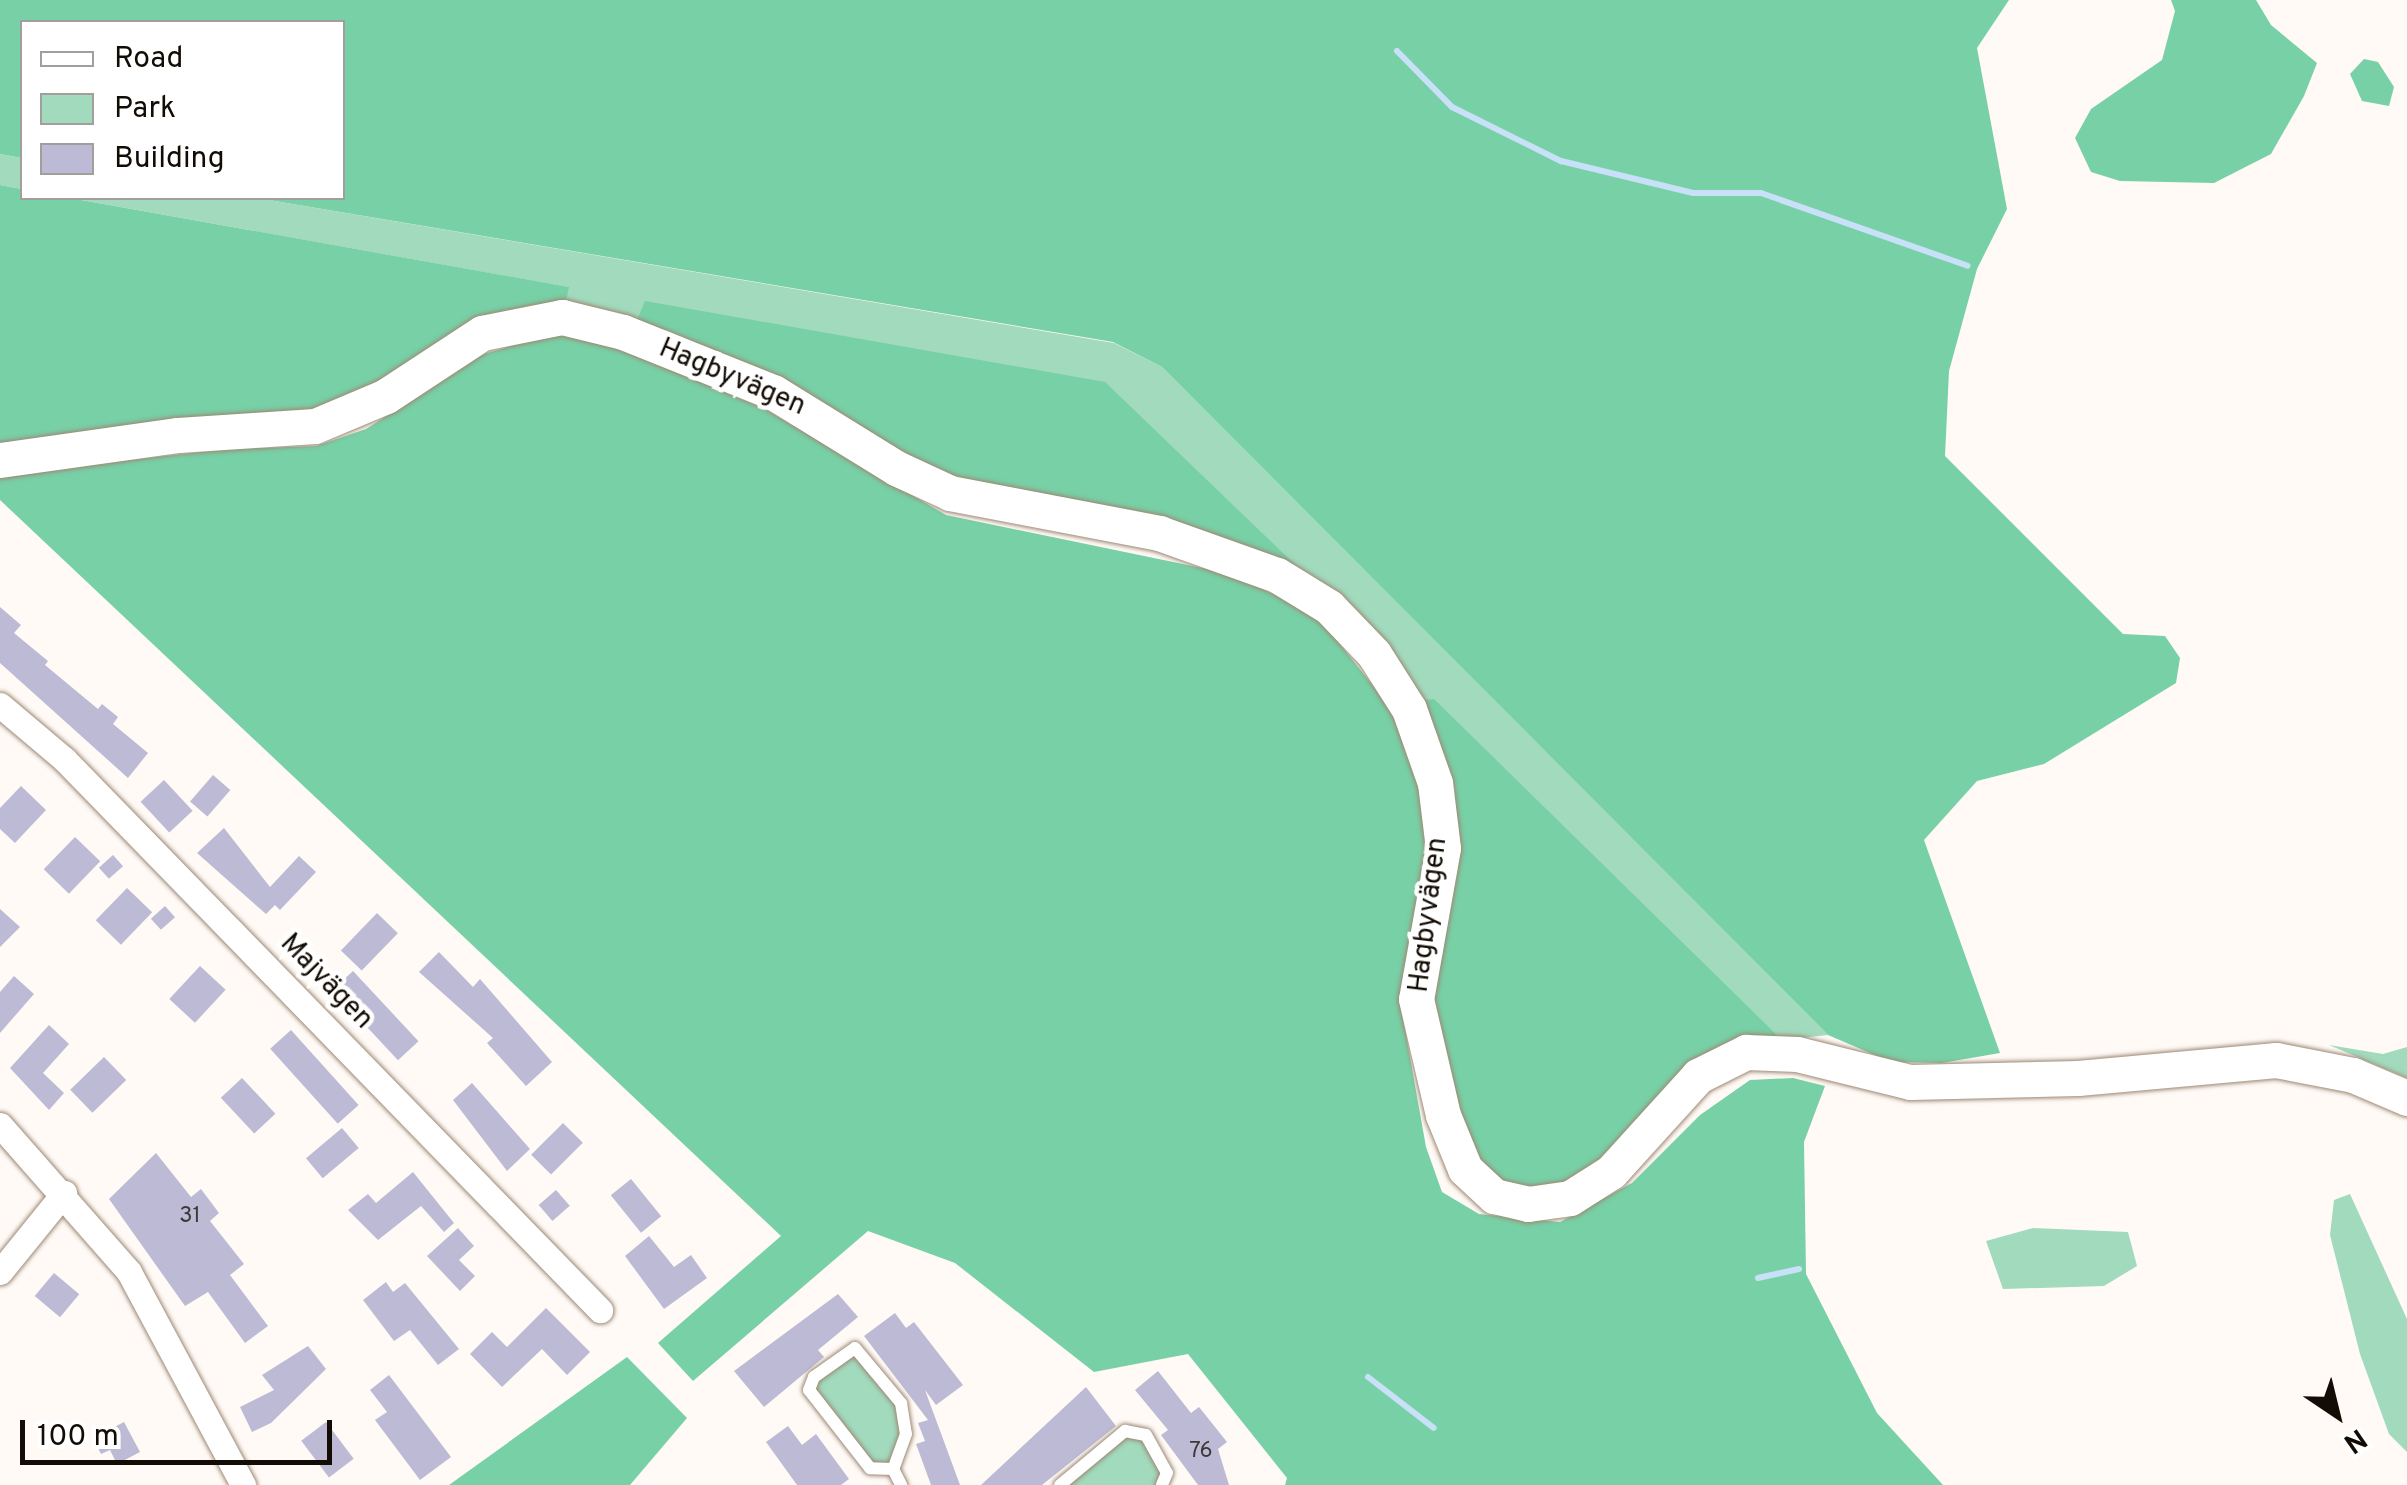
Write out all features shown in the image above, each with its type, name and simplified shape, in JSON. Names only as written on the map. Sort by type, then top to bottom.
[{"type":"street","name":"Hagbyvägen","points":[[0,460],[178,435],[314,426],[386,396],[482,334],[562,316],[622,332],[773,392],[896,468],[950,493],[1159,533],[1278,575],[1329,607],[1374,654],[1408,709],[1435,783],[1442,848],[1416,999],[1443,1115],[1465,1169],[1494,1196],[1528,1204],[1570,1198],[1611,1172],[1698,1076],[1746,1052],[1797,1054],[1910,1082],[2078,1078],[2276,1060],[2353,1075],[2407,1098]]},
{"type":"street","name":"Majvägen","points":[[0,705],[64,758],[600,1310]]},
{"type":"street","points":[[0,1125],[64,1193],[129,1272],[244,1485]]},
{"type":"street","points":[[0,1272],[64,1193]]},
{"type":"lane","points":[[855,1348],[901,1404],[906,1434],[893,1470],[870,1468],[809,1390],[814,1376],[855,1348]]},
{"type":"lane","points":[[1060,1485],[1125,1432],[1146,1435],[1167,1473],[1162,1485]]},
{"type":"lane","points":[[893,1470],[902,1485]]},
{"type":"green space","points":[[0,0],[2009,0],[1977,48],[2007,209],[1977,269],[1949,371],[1945,456],[2123,634],[2165,636],[2180,658],[2176,683],[2044,764],[1977,781],[1924,840],[2000,1053],[1942,1063],[1891,1062],[1828,1035],[1162,367],[1113,342],[269,200],[345,200],[345,20],[20,20],[20,158],[0,154]]},
{"type":"green space","points":[[2171,0],[2256,0],[2271,25],[2317,63],[2304,96],[2271,154],[2214,183],[2120,181],[2091,172],[2075,138],[2091,109],[2162,60],[2175,11]]},
{"type":"green space","points":[[2364,59],[2378,62],[2394,87],[2389,106],[2362,101],[2350,74]]},
{"type":"green space","points":[[0,154],[20,158],[20,189],[0,185]]},
{"type":"green space","points":[[0,185],[20,189],[20,200],[81,200],[569,287],[565,306],[344,407],[0,449]]},
{"type":"green space","points":[[81,200],[269,200],[1114,343],[1162,367],[1828,1035],[1782,1040],[1423,700],[1339,599],[636,323],[565,306],[568,287]]},
{"type":"green space","points":[[645,301],[1105,382],[1311,580],[966,489],[636,323]]},
{"type":"green space","points":[[557,332],[590,336],[763,408],[946,515],[1236,575],[1319,618],[1398,717],[1425,789],[1427,849],[1400,1001],[1426,1147],[1442,1192],[1479,1214],[1560,1222],[1632,1183],[1700,1115],[1750,1080],[1793,1078],[1825,1086],[1804,1142],[1806,1274],[1877,1413],[1943,1485],[1285,1485],[1287,1478],[1188,1354],[1094,1372],[955,1263],[868,1231],[693,1381],[658,1343],[781,1236],[0,500],[0,474],[229,449],[316,446],[366,429],[484,354]]},
{"type":"green space","points":[[1434,699],[1782,1040],[1564,1183],[1526,1188],[1496,1181],[1475,1162],[1462,1133],[1429,998],[1458,850],[1454,784],[1423,700]]},
{"type":"green space","points":[[2329,1045],[2383,1054],[2407,1047],[2407,1078]]},
{"type":"green space","points":[[2350,1194],[2407,1319],[2407,1452],[2389,1434],[2360,1354],[2330,1235],[2334,1200]]},
{"type":"green space","points":[[2033,1228],[2128,1232],[2137,1266],[2104,1286],[2003,1289],[1986,1241]]},
{"type":"green space","points":[[855,1348],[901,1403],[906,1434],[893,1469],[870,1468],[809,1390]]},
{"type":"green space","points":[[627,1357],[687,1418],[630,1485],[449,1485]]},
{"type":"green space","points":[[1125,1431],[1146,1435],[1167,1473],[1162,1485],[1060,1485]]},
{"type":"building","points":[[0,607],[21,625],[14,633],[48,661],[45,665],[98,709],[102,704],[118,717],[113,724],[148,753],[128,778],[0,663]]},
{"type":"building","points":[[213,775],[230,790],[207,817],[190,801]]},
{"type":"building","points":[[164,780],[193,811],[169,833],[141,802]]},
{"type":"building","points":[[21,786],[46,810],[15,843],[0,829],[0,808]]},
{"type":"building","points":[[224,828],[270,887],[299,856],[316,872],[280,910],[275,905],[266,914],[197,853]]},
{"type":"building","points":[[75,837],[100,861],[69,894],[44,869]]},
{"type":"building","points":[[113,855],[123,866],[109,879],[99,868]]},
{"type":"building","points":[[127,888],[152,912],[121,945],[96,920]]},
{"type":"building","points":[[165,906],[175,917],[161,930],[151,919]]},
{"type":"building","points":[[0,909],[20,927],[0,947]]},
{"type":"building","points":[[377,913],[398,933],[362,971],[341,950]]},
{"type":"building","points":[[439,952],[473,987],[480,979],[552,1062],[526,1086],[487,1043],[493,1038],[419,972]]},
{"type":"building","points":[[200,966],[226,990],[195,1023],[169,999]]},
{"type":"building","points":[[353,971],[418,1041],[398,1060],[333,990]]},
{"type":"building","points":[[14,976],[34,994],[0,1033],[0,992]]},
{"type":"building","points":[[49,1025],[69,1044],[43,1073],[64,1093],[49,1110],[10,1068]]},
{"type":"building","points":[[291,1030],[359,1105],[338,1124],[270,1049]]},
{"type":"building","points":[[104,1057],[126,1080],[92,1113],[70,1090]]},
{"type":"building","points":[[242,1078],[275,1114],[254,1134],[221,1098]]},
{"type":"building","points":[[472,1083],[530,1149],[507,1171],[453,1100]]},
{"type":"building","points":[[563,1123],[583,1143],[551,1175],[531,1155]]},
{"type":"building","points":[[342,1128],[359,1148],[323,1178],[306,1158]]},
{"type":"building","points":[[156,1153],[191,1197],[201,1189],[219,1213],[210,1221],[244,1264],[230,1275],[268,1326],[245,1343],[208,1292],[185,1306],[109,1199]]},
{"type":"building","points":[[413,1172],[454,1223],[444,1232],[421,1206],[378,1240],[348,1210],[368,1194],[376,1203]]},
{"type":"building","points":[[631,1179],[661,1216],[641,1233],[611,1195]]},
{"type":"building","points":[[556,1190],[570,1206],[552,1221],[539,1205]]},
{"type":"building","points":[[458,1228],[474,1246],[459,1260],[475,1276],[460,1291],[427,1256]]},
{"type":"building","points":[[649,1236],[674,1267],[691,1255],[707,1278],[664,1309],[625,1256]]},
{"type":"building","points":[[54,1273],[79,1294],[60,1317],[35,1296]]},
{"type":"building","points":[[386,1282],[393,1292],[405,1283],[459,1349],[438,1365],[410,1330],[394,1341],[363,1300]]},
{"type":"building","points":[[838,1294],[858,1317],[818,1350],[824,1357],[764,1407],[734,1371]]},
{"type":"building","points":[[546,1308],[590,1352],[567,1375],[542,1349],[502,1387],[470,1354],[492,1332],[507,1347]]},
{"type":"building","points":[[895,1313],[906,1328],[914,1322],[963,1385],[936,1405],[925,1390],[960,1485],[931,1485],[916,1444],[925,1441],[918,1423],[928,1420],[864,1336]]},
{"type":"building","points":[[308,1346],[326,1369],[271,1423],[252,1432],[240,1407],[274,1390],[262,1375]]},
{"type":"building","points":[[1158,1371],[1191,1413],[1199,1407],[1227,1442],[1218,1449],[1229,1485],[1198,1485],[1161,1435],[1168,1430],[1135,1390]]},
{"type":"building","points":[[389,1375],[451,1457],[420,1480],[375,1420],[387,1412],[370,1390]]},
{"type":"building","points":[[1086,1387],[1116,1426],[1042,1485],[981,1485]]},
{"type":"building","points":[[124,1422],[140,1452],[117,1464],[110,1450],[101,1454],[93,1438]]},
{"type":"building","points":[[326,1422],[354,1459],[329,1477],[301,1441]]},
{"type":"building","points":[[788,1426],[802,1445],[816,1434],[849,1479],[841,1485],[797,1485],[766,1442]]},
{"type":"waterway","points":[[1397,51],[1452,107],[1561,161],[1693,193],[1761,193],[1968,266]]},
{"type":"waterway","points":[[1758,1278],[1799,1269]]},
{"type":"waterway","points":[[1368,1377],[1434,1428]]}]
